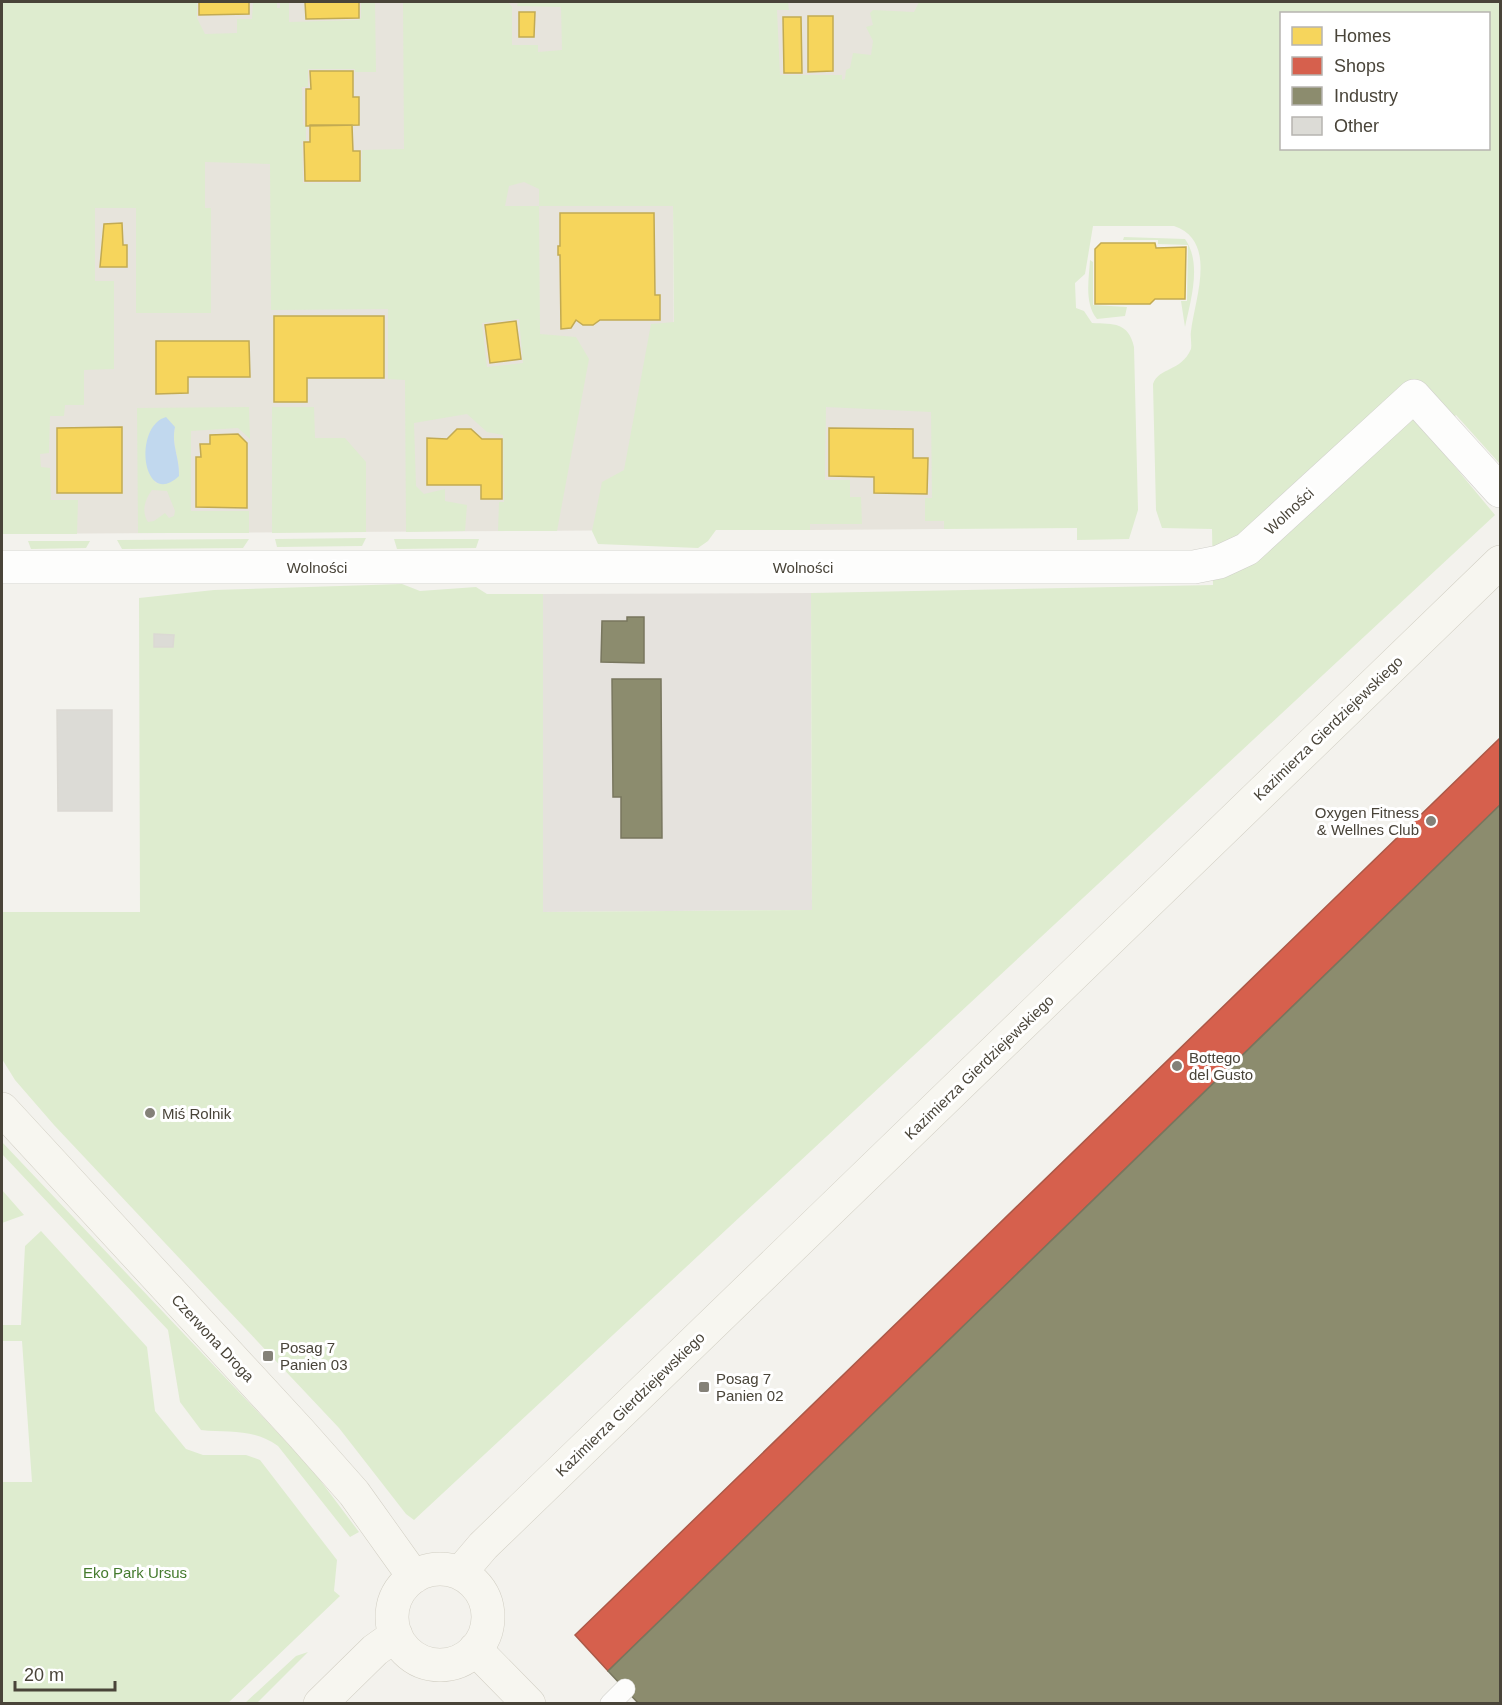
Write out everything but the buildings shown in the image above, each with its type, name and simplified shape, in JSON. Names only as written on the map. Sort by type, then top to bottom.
[{"type":"street","name":"Wolności","points":[[2,567],[1194,567],[1219,562],[1247,549],[1414,396],[1500,491]]},
{"type":"street","name":"Kazimierza Gierdziejewskiego","points":[[460,1573],[483,1545],[1500,562]]},
{"type":"street","name":"Czerwona Droga","points":[[2,1108],[354,1493],[414,1577]]},
{"type":"street","points":[[439,1569],[460,1573],[478,1588],[485,1600],[487,1628],[475,1649],[460,1661],[445,1665],[430,1664],[416,1658],[404,1648],[396,1635],[392,1620],[394,1605],[400,1591],[414,1577],[439,1569]]},
{"type":"street","points":[[320,1704],[375,1650],[396,1635]]},
{"type":"street","points":[[475,1649],[529,1704]]},
{"type":"lane","points":[[610,1704],[625,1689]]},
{"type":"shaded area","points":[[2,2],[940,2],[944,529],[810,530],[808,205],[673,206],[675,530],[2,534]]},
{"type":"shaded area","points":[[811,593],[812,910],[543,912],[543,594]]},
{"type":"green space","points":[[2,2],[197,2],[197,18],[205,34],[237,33],[237,19],[252,19],[253,2],[277,2],[277,8],[280,8],[280,2],[289,2],[289,22],[358,20],[361,18],[361,2],[375,2],[376,72],[355,72],[355,69],[308,69],[308,87],[302,87],[303,125],[306,126],[306,141],[302,141],[303,183],[361,183],[362,150],[404,149],[403,2],[508,2],[512,7],[512,45],[538,45],[538,52],[562,50],[561,7],[517,6],[518,2],[788,2],[789,10],[777,10],[780,75],[842,75],[842,80],[845,79],[846,70],[850,68],[853,53],[871,55],[873,41],[866,27],[873,25],[870,13],[873,10],[914,12],[919,2],[1500,2],[1500,464],[1456,415],[1432,439],[1495,515],[414,1520],[406,1514],[339,1428],[54,1125],[15,1080],[2,1059],[2,912],[140,912],[139,598],[214,590],[402,584],[420,591],[476,587],[487,594],[543,594],[543,912],[812,910],[811,593],[1213,585],[1212,529],[1162,528],[1156,510],[1153,384],[1160,375],[1182,362],[1191,349],[1191,331],[1200,272],[1200,257],[1196,244],[1188,233],[1174,226],[1093,226],[1085,274],[1075,283],[1076,308],[1084,311],[1092,323],[1113,324],[1124,329],[1134,347],[1138,510],[1129,539],[1077,540],[1077,528],[944,529],[944,521],[925,521],[925,498],[932,498],[931,412],[826,407],[825,480],[850,480],[850,497],[861,497],[862,524],[810,524],[810,530],[716,530],[708,541],[698,548],[598,544],[592,531],[602,482],[624,470],[651,324],[674,322],[673,206],[539,206],[540,334],[576,337],[589,359],[557,531],[498,531],[499,502],[504,502],[503,435],[487,432],[467,414],[414,423],[416,486],[424,494],[445,489],[445,501],[467,505],[465,531],[406,532],[405,380],[388,379],[388,309],[271,310],[270,164],[205,162],[205,208],[211,208],[211,313],[136,313],[136,208],[95,208],[95,281],[114,281],[114,369],[84,370],[84,405],[65,405],[64,416],[50,416],[49,453],[40,454],[41,467],[50,468],[51,500],[78,500],[77,534],[2,534]],"holes":[[[524,182],[539,189],[539,206],[505,206],[509,186]],[[519,319],[523,363],[487,367],[482,323]]]},
{"type":"green space","points":[[1124,237],[1185,239],[1188,245],[1158,244],[1158,240],[1123,240]]},
{"type":"green space","points":[[1188,245],[1193,259],[1194,282],[1185,327],[1181,301],[1187,301]]},
{"type":"green space","points":[[1090,260],[1093,262],[1093,305],[1127,307],[1125,316],[1097,319],[1093,313],[1088,291]]},
{"type":"green space","points":[[249,407],[250,439],[238,428],[191,431],[191,511],[249,511],[249,533],[138,533],[137,408]],"holes":[[[175,427],[174,440],[179,476],[155,483]],[[152,490],[167,491],[175,511],[174,516],[169,518],[165,513],[154,521],[148,522],[145,506]]]},
{"type":"green space","points":[[272,407],[314,407],[315,438],[345,438],[366,462],[366,532],[272,533]]},
{"type":"green space","points":[[366,538],[362,546],[277,547],[275,539]]},
{"type":"green space","points":[[249,539],[243,548],[122,549],[117,540]]},
{"type":"green space","points":[[394,539],[479,539],[476,548],[397,549]]},
{"type":"green space","points":[[28,541],[90,541],[86,548],[31,549]]},
{"type":"green space","points":[[2,1142],[311,1468],[359,1532],[350,1537],[278,1446],[269,1440],[241,1432],[201,1430],[180,1402],[168,1330],[2,1154]]},
{"type":"green space","points":[[2,1190],[24,1215],[2,1223]]},
{"type":"green space","name":"Eko Park Ursus","points":[[41,1231],[147,1347],[155,1411],[186,1449],[203,1455],[246,1455],[260,1460],[337,1560],[334,1591],[340,1596],[228,1703],[2,1703],[2,1482],[32,1482],[22,1341],[2,1341],[2,1325],[21,1325],[25,1246]]},
{"type":"green space","points":[[308,1652],[257,1703],[245,1703],[296,1656]]},
{"type":"water","points":[[166,417],[175,427],[174,440],[179,469],[179,476],[167,484],[157,483],[150,475],[146,463],[149,435],[155,424]]},
{"type":"place","name":"Oxygen Fitness & Wellnes Club","points":[[1431,821]]},
{"type":"place","name":"Bottego del Gusto","points":[[1177,1066]]},
{"type":"place","name":"Miś Rolnik","points":[[150,1113]]},
{"type":"place","name":"Posag 7 Panien 03","points":[[268,1356]]},
{"type":"place","name":"Posag 7 Panien 02","points":[[704,1387]]}]
